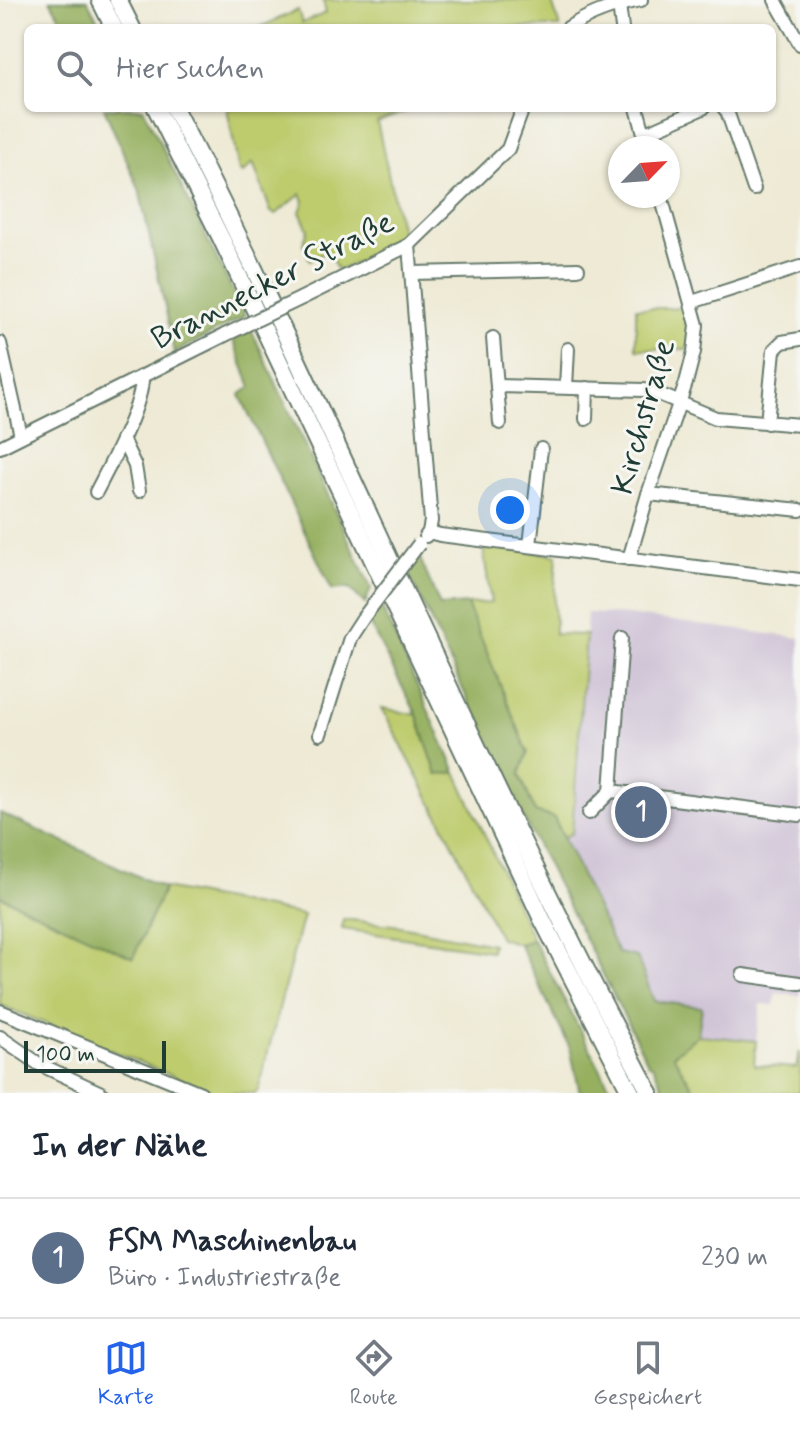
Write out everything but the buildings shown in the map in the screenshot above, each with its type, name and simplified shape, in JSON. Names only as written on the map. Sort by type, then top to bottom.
[{"type":"highway","points":[[100,0],[112,24]]},
{"type":"highway","points":[[118,0],[130,24]]},
{"type":"highway","points":[[158,112],[262,324],[542,919],[631,1093]]},
{"type":"highway","points":[[176,112],[259,279],[511,816],[650,1093]]},
{"type":"street","points":[[775,0],[800,44]]},
{"type":"street","points":[[574,24],[630,2]]},
{"type":"street","points":[[623,24],[630,2]]},
{"type":"street","name":"Brannecker Straße","points":[[0,447],[409,245],[508,149],[522,112]]},
{"type":"street","points":[[638,112],[644,134],[694,112]]},
{"type":"street","points":[[727,112],[754,189]]},
{"type":"street","name":"Kirchstraße","points":[[629,559],[686,383],[697,325],[665,208]]},
{"type":"street","points":[[320,734],[350,638],[429,532],[431,521],[409,245]]},
{"type":"street","points":[[692,302],[800,267]]},
{"type":"street","points":[[412,273],[578,269]]},
{"type":"street","points":[[493,338],[500,423]]},
{"type":"street","points":[[767,423],[774,350],[782,342],[800,339]]},
{"type":"street","points":[[0,343],[21,436]]},
{"type":"street","points":[[566,387],[568,349]]},
{"type":"street","points":[[96,492],[122,439],[142,387],[142,377]]},
{"type":"street","points":[[497,386],[644,390],[716,418],[800,425]]},
{"type":"street","points":[[586,419],[587,388]]},
{"type":"street","points":[[122,439],[135,466],[139,491]]},
{"type":"street","points":[[530,545],[541,449]]},
{"type":"street","points":[[648,494],[800,510]]},
{"type":"street","points":[[429,532],[800,580]]},
{"type":"street","points":[[589,813],[611,791],[622,638]]},
{"type":"street","points":[[611,791],[800,815]]},
{"type":"street","points":[[743,975],[800,983]]},
{"type":"street","points":[[0,1011],[201,1093]]},
{"type":"street","points":[[0,1037],[39,1064],[101,1093]]},
{"type":"shaded area","points":[[587,613],[628,615],[800,638],[800,996],[776,993],[774,1005],[761,1004],[756,1041],[698,1035],[701,1007],[654,1001],[637,957],[618,953],[564,837],[572,833]]},
{"type":"green space","points":[[50,0],[87,0],[100,24],[64,24]]},
{"type":"green space","points":[[323,0],[551,0],[559,24],[267,24],[298,10],[302,23],[326,13]]},
{"type":"green space","points":[[106,112],[145,112],[245,316],[174,353],[166,311],[139,189]]},
{"type":"green space","points":[[228,112],[405,112],[377,122],[403,241],[338,271],[328,251],[310,260],[303,244],[308,230],[300,212],[304,201],[301,194],[276,214],[271,212],[253,163],[243,173],[239,171]]},
{"type":"green space","points":[[636,308],[687,308],[690,327],[688,349],[636,349]]},
{"type":"green space","points":[[251,329],[371,588],[365,604],[349,588],[332,590],[240,395],[251,387],[233,340]]},
{"type":"green space","points":[[483,546],[557,555],[555,634],[586,635],[572,833],[564,837],[554,818],[535,812],[520,775],[467,604],[491,603]]},
{"type":"green space","points":[[419,556],[440,606],[467,604],[528,752],[520,775],[535,812],[554,818],[618,953],[637,957],[654,1001],[702,1007],[698,1035],[673,1055],[693,1088],[704,1093],[666,1093],[653,1066],[648,1063],[520,811],[407,570]]},
{"type":"green space","points":[[381,606],[456,772],[437,775],[417,715],[369,623]]},
{"type":"green space","points":[[382,708],[417,715],[437,775],[456,772],[533,940],[519,944],[500,938]]},
{"type":"green space","points":[[0,813],[164,888],[133,958],[0,896]]},
{"type":"green space","points":[[164,888],[303,915],[255,1093],[215,1093],[0,1005],[0,896],[133,957]]},
{"type":"green space","points":[[343,919],[400,926],[492,944],[491,951],[342,929]]},
{"type":"green space","points":[[533,940],[613,1093],[580,1093],[570,1048],[519,944]]},
{"type":"green space","points":[[698,1035],[756,1041],[754,1065],[796,1068],[800,1052],[800,1093],[704,1093],[693,1088],[673,1055]]},
{"type":"place","name":"FSM Maschinenbau","points":[[641,812]]}]
